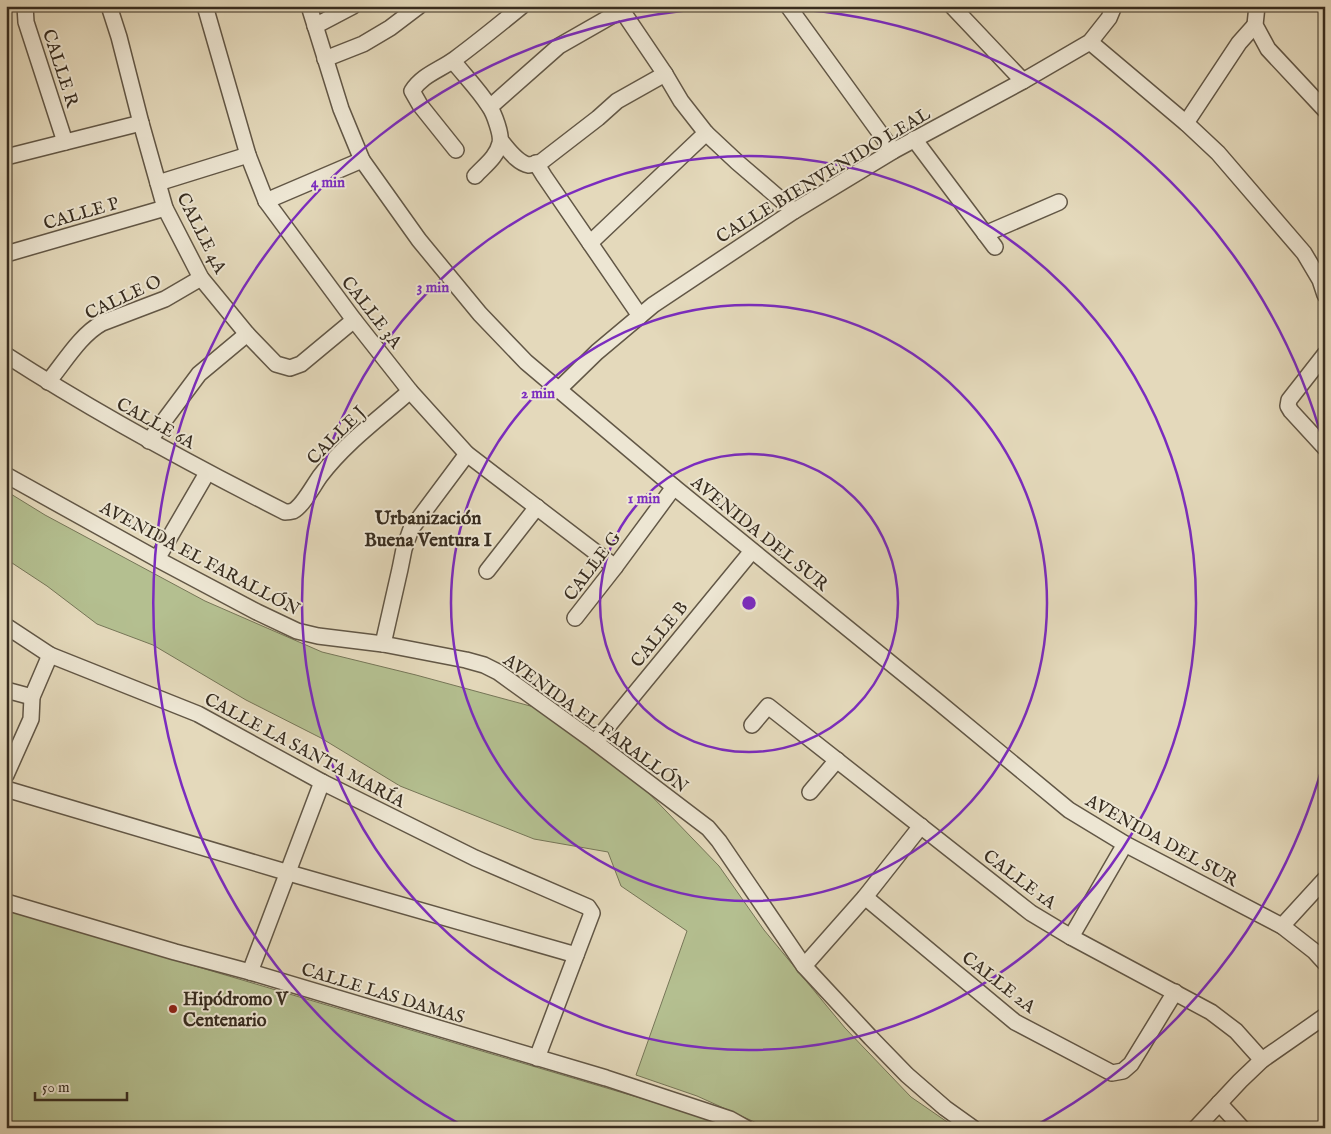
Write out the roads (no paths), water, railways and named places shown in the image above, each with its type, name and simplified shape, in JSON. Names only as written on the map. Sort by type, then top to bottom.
[{"type":"street","name":"CALLE R","points":[[25,6],[26,22],[65,142]]},
{"type":"street","name":"CALLE 4A","points":[[109,6],[165,208],[201,278],[246,334],[276,364],[290,368],[301,364],[354,320]]},
{"type":"street","name":"CALLE 3A","points":[[204,6],[248,155],[266,202],[354,320],[410,391],[467,454],[616,567]]},
{"type":"street","name":"AVENIDA DEL SUR","points":[[309,6],[341,109],[362,160],[419,240],[480,314],[526,362],[674,487],[1069,810],[1125,844],[1282,926],[1314,951],[1325,963]]},
{"type":"street","points":[[315,26],[353,6]]},
{"type":"street","points":[[326,59],[363,44],[390,28],[419,6]]},
{"type":"street","points":[[456,150],[420,105],[412,91],[425,76],[453,61],[522,6]]},
{"type":"street","points":[[788,6],[893,151]]},
{"type":"street","points":[[952,6],[1023,81]]},
{"type":"street","name":"CALLE BIENVENIDO LEAL","points":[[558,390],[598,352],[653,305],[794,211],[914,139],[1023,81],[1090,42],[1109,18],[1114,6]]},
{"type":"street","points":[[1186,123],[1239,44],[1255,25],[1258,6]]},
{"type":"street","points":[[490,107],[559,46],[620,8],[681,101],[706,133],[794,211]]},
{"type":"street","points":[[1255,25],[1271,53],[1325,110]]},
{"type":"street","points":[[1090,42],[1186,123],[1218,153],[1304,253],[1320,280],[1325,295]]},
{"type":"street","points":[[453,61],[490,107],[501,141],[514,156],[523,163],[531,165],[541,162],[617,101],[665,74]]},
{"type":"street","points":[[6,157],[141,123]]},
{"type":"street","points":[[590,243],[706,133]]},
{"type":"street","points":[[914,139],[995,247]]},
{"type":"street","points":[[475,176],[487,165],[497,151],[501,141]]},
{"type":"street","points":[[158,183],[248,155]]},
{"type":"street","points":[[266,202],[362,160]]},
{"type":"street","points":[[536,163],[640,316]]},
{"type":"street","points":[[985,234],[1059,202]]},
{"type":"street","name":"CALLE P","points":[[6,254],[165,208]]},
{"type":"street","name":"CALLE O","points":[[48,382],[84,336],[93,328],[165,300],[201,278]]},
{"type":"street","points":[[149,441],[199,374],[246,334]]},
{"type":"street","points":[[1325,354],[1289,400],[1288,406],[1290,411],[1325,448]]},
{"type":"street","name":"CALLE 6A","points":[[6,356],[149,441],[208,473],[285,512],[293,511]]},
{"type":"street","name":"CALLE J","points":[[293,511],[299,506],[334,459],[410,391]]},
{"type":"street","points":[[383,644],[404,548],[411,529],[467,454]]},
{"type":"street","points":[[157,559],[208,473]]},
{"type":"street","name":"AVENIDA EL FARALLÓN","points":[[6,475],[157,559],[297,631],[318,636],[383,644],[466,660],[484,665],[513,682],[708,828],[804,966],[901,1068],[945,1108],[973,1128]]},
{"type":"street","name":"CALLE G","points":[[575,618],[616,567],[674,487]]},
{"type":"street","points":[[487,571],[537,507]]},
{"type":"street","name":"CALLE B","points":[[595,742],[752,551]]},
{"type":"street","name":"CALLE LA SANTA MARÍA","points":[[6,626],[50,655],[198,714],[322,782],[475,858],[588,907],[592,913],[576,955]]},
{"type":"street","points":[[6,775],[31,719],[32,697],[50,655]]},
{"type":"street","points":[[6,690],[32,697]]},
{"type":"street","name":"CALLE 1A","points":[[752,725],[768,706],[1031,913],[1071,937],[1211,1012],[1236,1032],[1262,1060]]},
{"type":"street","points":[[810,792],[837,760]]},
{"type":"street","points":[[250,972],[322,782]]},
{"type":"street","points":[[6,790],[576,955],[537,1058]]},
{"type":"street","points":[[804,966],[865,898],[921,826]]},
{"type":"street","points":[[1071,937],[1125,844]]},
{"type":"street","points":[[1282,926],[1325,879]]},
{"type":"street","name":"CALLE 2A","points":[[865,898],[1016,1022],[1112,1073],[1123,1071],[1130,1064],[1175,992]]},
{"type":"street","name":"CALLE LAS DAMAS","points":[[6,902],[250,972],[606,1078],[730,1119],[746,1128]]},
{"type":"street","points":[[1196,1128],[1262,1060],[1325,1016]]},
{"type":"street","points":[[1219,1103],[1242,1128]]},
{"type":"place","name":"Hipódromo V Centenario","points":[[173,1009]]},
{"type":"district","name":"Urbanización Buena Ventura I","points":[[428,528]]}]
